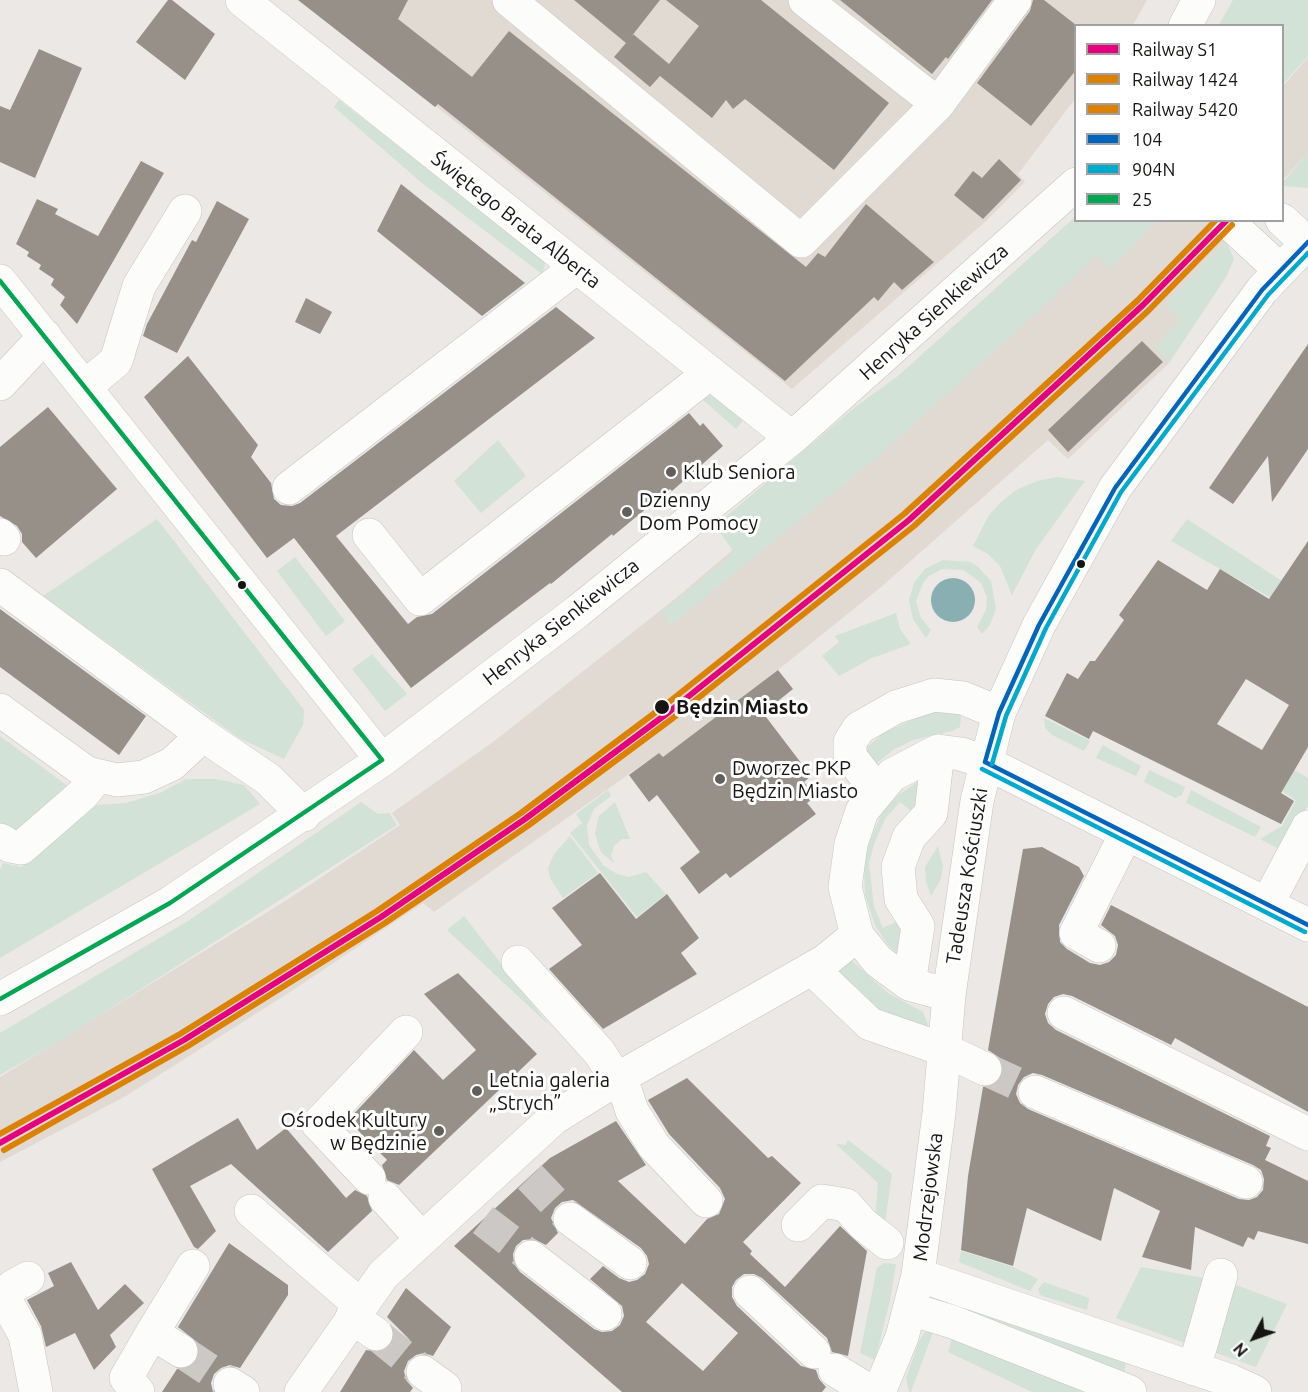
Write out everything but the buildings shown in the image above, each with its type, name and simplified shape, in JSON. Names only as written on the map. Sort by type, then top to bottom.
[{"type":"street","name":"Świętego Brata Alberta","points":[[242,0],[792,438]]},
{"type":"street","points":[[509,0],[801,241],[938,104],[1015,0]]},
{"type":"street","points":[[805,0],[938,104]]},
{"type":"street","points":[[1186,24],[1199,0]]},
{"type":"street","name":"Henryka Sienkiewicza","points":[[0,999],[170,903],[304,815],[382,760],[578,611],[792,438],[1074,185]]},
{"type":"street","points":[[86,386],[116,362],[139,286],[185,211]]},
{"type":"street","points":[[1229,222],[1279,269]]},
{"type":"street","points":[[1284,222],[1307,242]]},
{"type":"street","name":"Tadeusza Kościuszki","points":[[949,995],[977,801],[986,762],[999,713],[1040,625],[1115,488],[1225,338],[1279,269],[1307,242]]},
{"type":"street","points":[[289,488],[577,267]]},
{"type":"street","points":[[0,281],[382,760]]},
{"type":"street","points":[[0,384],[45,336]]},
{"type":"street","points":[[369,535],[420,599],[710,373]]},
{"type":"street","points":[[0,585],[203,735],[268,779],[304,815]]},
{"type":"street","points":[[877,791],[850,756],[850,742],[859,728],[896,707],[934,696],[963,698],[999,713]]},
{"type":"street","points":[[0,710],[87,773],[117,780],[144,777],[172,764],[203,735]]},
{"type":"street","points":[[909,984],[918,926],[901,899],[898,867],[909,837],[931,813],[938,751]]},
{"type":"street","points":[[949,995],[909,984],[878,961],[856,935],[845,887],[851,844],[862,811],[892,775],[938,751],[961,754],[986,762],[1308,925]]},
{"type":"street","points":[[0,840],[10,846],[21,848],[74,802],[98,776]]},
{"type":"street","points":[[1267,904],[1308,826]]},
{"type":"street","points":[[1099,946],[1076,933],[1126,834]]},
{"type":"street","points":[[316,1387],[363,1319],[383,1275],[422,1239],[475,1209],[520,1168],[554,1118],[617,1079],[812,969],[856,935]]},
{"type":"street","points":[[518,962],[599,1052],[626,1093],[632,1111],[654,1146],[706,1201]]},
{"type":"street","points":[[812,969],[870,1024],[945,1050],[985,1070]]},
{"type":"street","name":"Modrzejowska","points":[[879,1392],[902,1337],[918,1275],[945,1050],[949,995]]},
{"type":"street","points":[[1064,1014],[1308,1134]]},
{"type":"street","points":[[406,1032],[318,1125],[422,1239]]},
{"type":"street","points":[[1035,1092],[1246,1182]]},
{"type":"street","points":[[798,1225],[822,1202],[846,1205],[863,1224],[887,1243]]},
{"type":"street","points":[[251,1211],[363,1319]]},
{"type":"street","points":[[570,1220],[630,1263]]},
{"type":"street","points":[[531,1257],[605,1314]]},
{"type":"street","points":[[138,1392],[126,1378],[193,1266]]},
{"type":"street","points":[[918,1275],[1255,1392]]},
{"type":"street","points":[[1194,1369],[1221,1275]]},
{"type":"street","points":[[28,1278],[12,1287],[7,1296],[8,1305],[25,1335],[36,1392]]},
{"type":"street","points":[[750,1292],[825,1361],[870,1392]]},
{"type":"street","points":[[910,1310],[953,1322],[1130,1392]]},
{"type":"street","points":[[153,1333],[182,1351]]},
{"type":"shaded area","points":[[367,0],[1147,0],[1134,24],[1074,24],[1074,100],[1018,174],[1025,182],[985,222],[792,389],[349,37]]},
{"type":"shaded area","points":[[1308,57],[1308,153],[1284,179],[1284,85]]},
{"type":"shaded area","points":[[1149,222],[1244,222],[1165,304],[1181,320],[1156,346],[1169,363],[1068,459],[1048,440],[881,587],[778,670],[663,757],[659,753],[434,912],[423,903],[287,994],[126,1096],[0,1162],[0,1077],[290,898],[400,825],[392,813],[493,742],[675,599],[1097,239]]},
{"type":"green space","points":[[1233,0],[1308,0],[1308,56],[1284,83],[1284,24],[1220,24]]},
{"type":"green space","points":[[339,100],[534,250],[546,261],[542,274],[422,183],[334,107]]},
{"type":"green space","points":[[1308,153],[1308,188],[1284,186],[1284,181]]},
{"type":"green space","points":[[1074,218],[1074,222],[1156,222],[1110,269],[1096,256],[875,459],[671,625],[661,612],[731,556],[732,549],[715,526],[854,408],[898,376]]},
{"type":"green space","points":[[1226,241],[1234,259],[1226,277],[1169,363],[1155,346],[1181,320],[1165,304]]},
{"type":"green space","points":[[708,390],[744,419],[736,429],[694,392]]},
{"type":"green space","points":[[498,440],[526,476],[481,513],[454,481]]},
{"type":"green space","points":[[1058,477],[1085,481],[1036,549],[1012,595],[1000,566],[988,554],[973,546],[989,515],[1001,502],[1016,490],[1037,481]]},
{"type":"green space","points":[[157,519],[304,710],[303,725],[284,759],[239,738],[43,596]]},
{"type":"green space","points":[[1187,519],[1308,598],[1308,619],[1171,541]]},
{"type":"green space","points":[[295,557],[345,621],[326,636],[277,571]]},
{"type":"green space","points":[[943,560],[970,562],[991,581],[996,608],[990,625],[982,634],[977,627],[986,610],[987,597],[981,583],[964,570],[942,569],[929,576],[923,583],[916,601],[921,618],[931,630],[926,638],[913,619],[909,600],[914,583],[925,569]]},
{"type":"green space","points":[[896,613],[900,629],[911,644],[872,658],[839,676],[822,656],[839,642],[835,636]]},
{"type":"green space","points":[[372,654],[407,694],[385,711],[352,669]]},
{"type":"green space","points":[[948,709],[957,711],[961,717],[960,727],[913,740],[893,750],[872,767],[863,755],[867,747],[883,733],[925,714]]},
{"type":"green space","points":[[1044,718],[1090,741],[1084,751],[1052,735],[1045,728]]},
{"type":"green space","points":[[0,736],[73,790],[20,840],[0,833]]},
{"type":"green space","points":[[1103,745],[1141,766],[1136,776],[1096,758]]},
{"type":"green space","points":[[1274,758],[1308,778],[1308,805],[1290,840],[1277,848],[1260,839],[1282,826],[1296,800],[1261,778]]},
{"type":"green space","points":[[1149,770],[1185,787],[1182,795],[1175,798],[1144,782]]},
{"type":"green space","points":[[927,775],[913,812],[900,802],[885,819],[869,863],[874,907],[883,928],[896,922],[906,930],[904,961],[888,945],[875,925],[865,895],[864,865],[869,843],[881,815],[897,796]]},
{"type":"green space","points":[[186,779],[216,779],[244,785],[260,804],[0,958],[0,870],[3,863],[21,867],[97,805],[126,803],[160,793]]},
{"type":"green space","points":[[608,790],[611,796],[594,809],[587,825],[589,845],[604,866],[617,874],[629,877],[646,872],[666,894],[637,917],[570,833],[582,823],[576,814]]},
{"type":"green space","points":[[1191,790],[1261,827],[1255,837],[1186,803]]},
{"type":"green space","points":[[361,802],[378,814],[389,813],[397,825],[63,1039],[0,1075],[0,1033],[188,921]]},
{"type":"green space","points":[[615,802],[630,839],[622,839],[614,846],[611,856],[615,864],[601,852],[595,834],[599,816]]},
{"type":"green space","points":[[570,836],[598,873],[563,898],[550,878],[548,868],[554,854]]},
{"type":"green space","points":[[938,846],[943,866],[941,879],[931,896],[926,881],[925,867]]},
{"type":"green space","points":[[464,916],[549,1025],[447,930]]},
{"type":"green space","points":[[851,960],[888,993],[923,1012],[928,1025],[922,1032],[893,1025],[841,978],[839,969]]},
{"type":"green space","points":[[848,1140],[892,1174],[885,1222],[875,1221],[878,1183],[836,1144],[846,1145]]},
{"type":"green space","points":[[961,1251],[1013,1267],[1038,1279],[1030,1291],[959,1262]]},
{"type":"green space","points":[[884,1263],[896,1264],[890,1301],[875,1360],[860,1353],[877,1268]]},
{"type":"green space","points":[[1141,1267],[1216,1280],[1193,1346],[1116,1318]]},
{"type":"green space","points":[[1044,1282],[1089,1298],[1087,1310],[1040,1295],[1038,1289]]},
{"type":"green space","points":[[1228,1282],[1287,1304],[1256,1367],[1211,1351]]},
{"type":"green space","points":[[976,1310],[1127,1351],[1124,1377],[972,1318]]},
{"type":"green space","points":[[935,1327],[911,1392],[909,1392],[906,1378],[919,1341],[924,1333]]},
{"type":"green space","points":[[954,1331],[1108,1392],[1032,1392],[948,1352]]},
{"type":"water","points":[[953,578],[969,584],[975,600],[969,616],[953,622],[937,616],[931,600],[937,584]]},
{"type":"tunnel","points":[[985,1069],[1035,1092]]},
{"type":"tunnel","points":[[530,1177],[570,1219]]},
{"type":"tunnel","points":[[483,1220],[531,1257]]},
{"type":"tunnel","points":[[376,1334],[423,1372]]},
{"type":"tunnel","points":[[181,1351],[230,1384]]},
{"type":"rail line","name":"5420","points":[[0,1134],[180,1034],[377,911],[521,813],[664,706],[904,514],[1138,300],[1214,222]]},
{"type":"rail line","name":"S1","points":[[0,1143],[184,1040],[381,917],[525,819],[669,712],[909,520],[1143,305],[1225,222]]},
{"type":"rail line","name":"1424","points":[[4,1150],[188,1046],[385,923],[529,825],[673,718],[914,526],[1148,311],[1232,225]]},
{"type":"transit line","name":"104","points":[[985,762],[999,713],[1039,625],[1115,488],[1262,290],[1308,242]]},
{"type":"transit line","name":"904N","points":[[992,764],[1006,716],[1046,628],[1121,492],[1268,295],[1308,253]]},
{"type":"transit line","name":"25","points":[[0,281],[382,760]]},
{"type":"transit line","name":"25","points":[[0,999],[170,903],[382,760]]},
{"type":"transit line","name":"104","points":[[985,762],[1308,925]]},
{"type":"transit line","name":"904N","points":[[982,769],[1305,932]]},
{"type":"place","name":"Klub Seniora","points":[[671,472]]},
{"type":"place","name":"Dzienny Dom Pomocy","points":[[627,512]]},
{"type":"place","name":"Będzin Miasto","points":[[662,707]]},
{"type":"place","name":"Dworzec PKP Będzin Miasto","points":[[720,779]]},
{"type":"place","name":"Letnia galeria „Strych”","points":[[477,1091]]},
{"type":"place","name":"Ośrodek Kultury w Będzinie","points":[[439,1131]]}]
